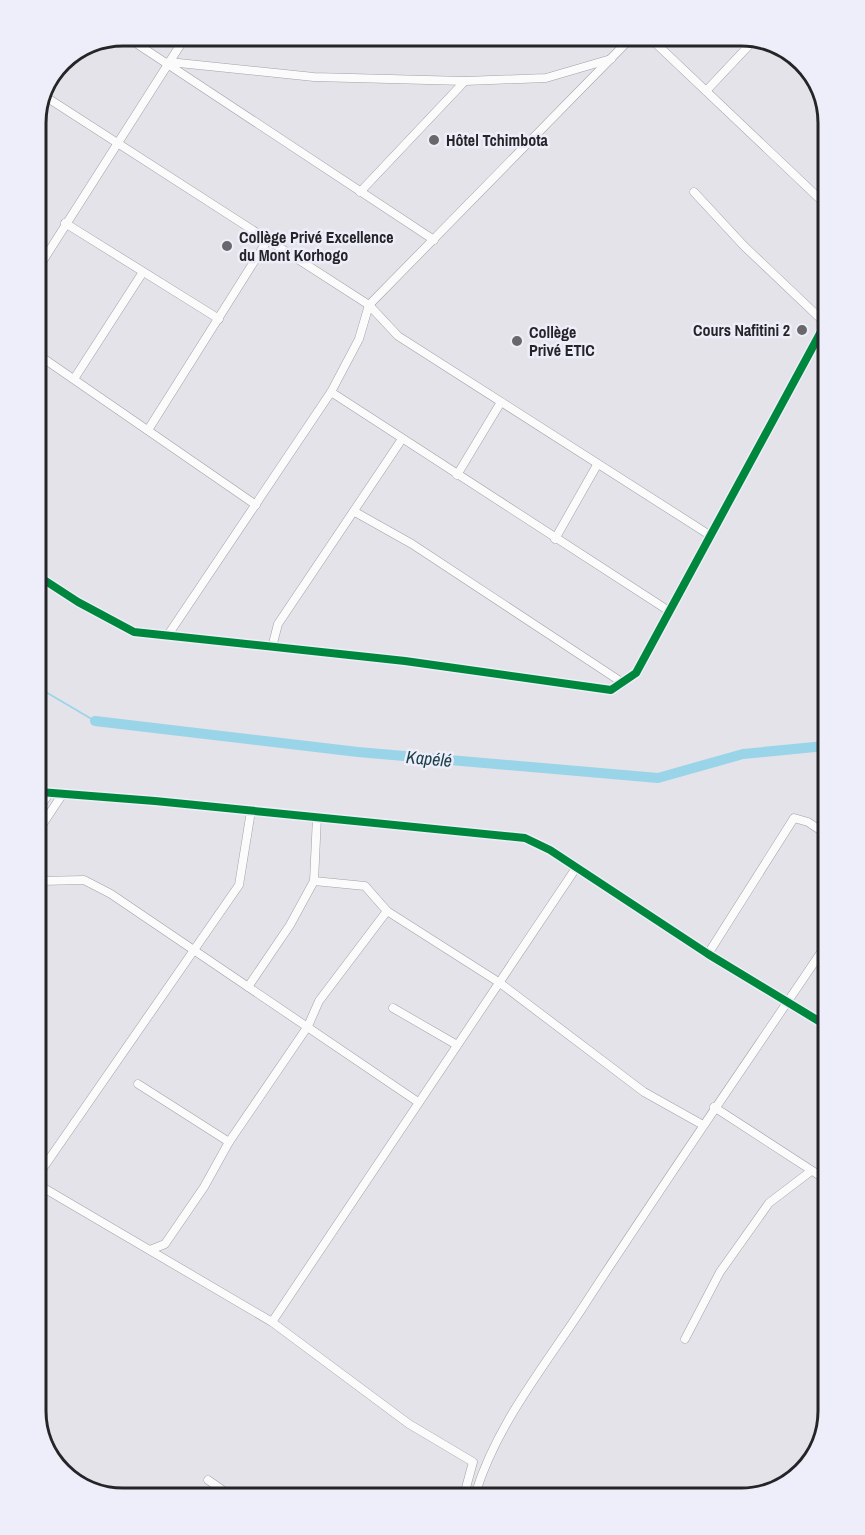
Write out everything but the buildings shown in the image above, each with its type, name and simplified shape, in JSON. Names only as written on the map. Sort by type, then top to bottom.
[{"type":"street","points":[[142,46],[434,240]]},
{"type":"street","points":[[47,247],[65,224],[179,46]]},
{"type":"street","points":[[168,635],[331,392],[359,339],[369,305],[623,47]]},
{"type":"street","points":[[659,47],[818,197]]},
{"type":"street","points":[[706,91],[747,47]]},
{"type":"street","points":[[169,62],[314,77],[465,81],[546,78],[611,59]]},
{"type":"street","points":[[360,192],[465,81]]},
{"type":"street","points":[[50,100],[369,305],[398,336],[711,536]]},
{"type":"street","points":[[694,192],[744,246],[818,316]]},
{"type":"street","points":[[65,224],[219,318]]},
{"type":"street","points":[[148,430],[267,240]]},
{"type":"street","points":[[74,379],[143,272]]},
{"type":"street","points":[[47,582],[78,602],[134,632],[405,661],[611,690],[636,674],[818,337]]},
{"type":"street","points":[[47,361],[256,505]]},
{"type":"street","points":[[331,392],[669,611]]},
{"type":"street","points":[[457,475],[501,402]]},
{"type":"street","points":[[272,647],[278,624],[402,439]]},
{"type":"street","points":[[555,539],[597,465]]},
{"type":"street","points":[[355,512],[412,544],[623,683]]},
{"type":"street","points":[[47,794],[317,817],[525,838],[550,849],[708,954],[818,1020]]},
{"type":"street","points":[[47,818],[63,795]]},
{"type":"street","points":[[47,1162],[239,885],[251,811]]},
{"type":"street","points":[[248,987],[290,925],[314,881],[317,817]]},
{"type":"street","points":[[708,954],[794,818],[808,822],[818,829]]},
{"type":"street","points":[[272,1323],[576,868]]},
{"type":"street","points":[[47,880],[84,880],[111,894],[193,952],[308,1026],[418,1102]]},
{"type":"street","points":[[314,881],[365,886],[387,910],[500,983],[644,1092],[703,1125]]},
{"type":"street","points":[[150,1250],[165,1244],[204,1187],[229,1142],[308,1026],[319,1001],[387,910]]},
{"type":"street","points":[[478,1488],[497,1438],[627,1237],[818,957]]},
{"type":"street","points":[[393,1008],[457,1045]]},
{"type":"street","points":[[138,1084],[229,1142]]},
{"type":"street","points":[[714,1107],[818,1176]]},
{"type":"street","points":[[685,1339],[720,1272],[769,1203],[810,1171]]},
{"type":"street","points":[[47,1189],[272,1323],[409,1424],[473,1462],[466,1488]]},
{"type":"street","points":[[208,1480],[220,1488]]},
{"type":"waterway","name":"Kapélé","points":[[47,693],[95,721]]},
{"type":"waterway","name":"Kapélé","points":[[95,721],[358,752],[658,778],[743,754],[818,747]]},
{"type":"cycle path","points":[[47,582],[78,602],[134,632],[405,661],[611,690],[636,673],[818,337]]},
{"type":"cycle path","points":[[47,793],[155,801],[525,838],[550,850],[708,954],[818,1021]]},
{"type":"place","name":"Hôtel Tchimbota","points":[[434,140]]},
{"type":"place","name":"Collège Privé Excellence du Mont Korhogo","points":[[227,246]]},
{"type":"place","name":"Cours Nafitini 2","points":[[802,330]]},
{"type":"place","name":"Collège Privé ETIC","points":[[517,341]]}]
